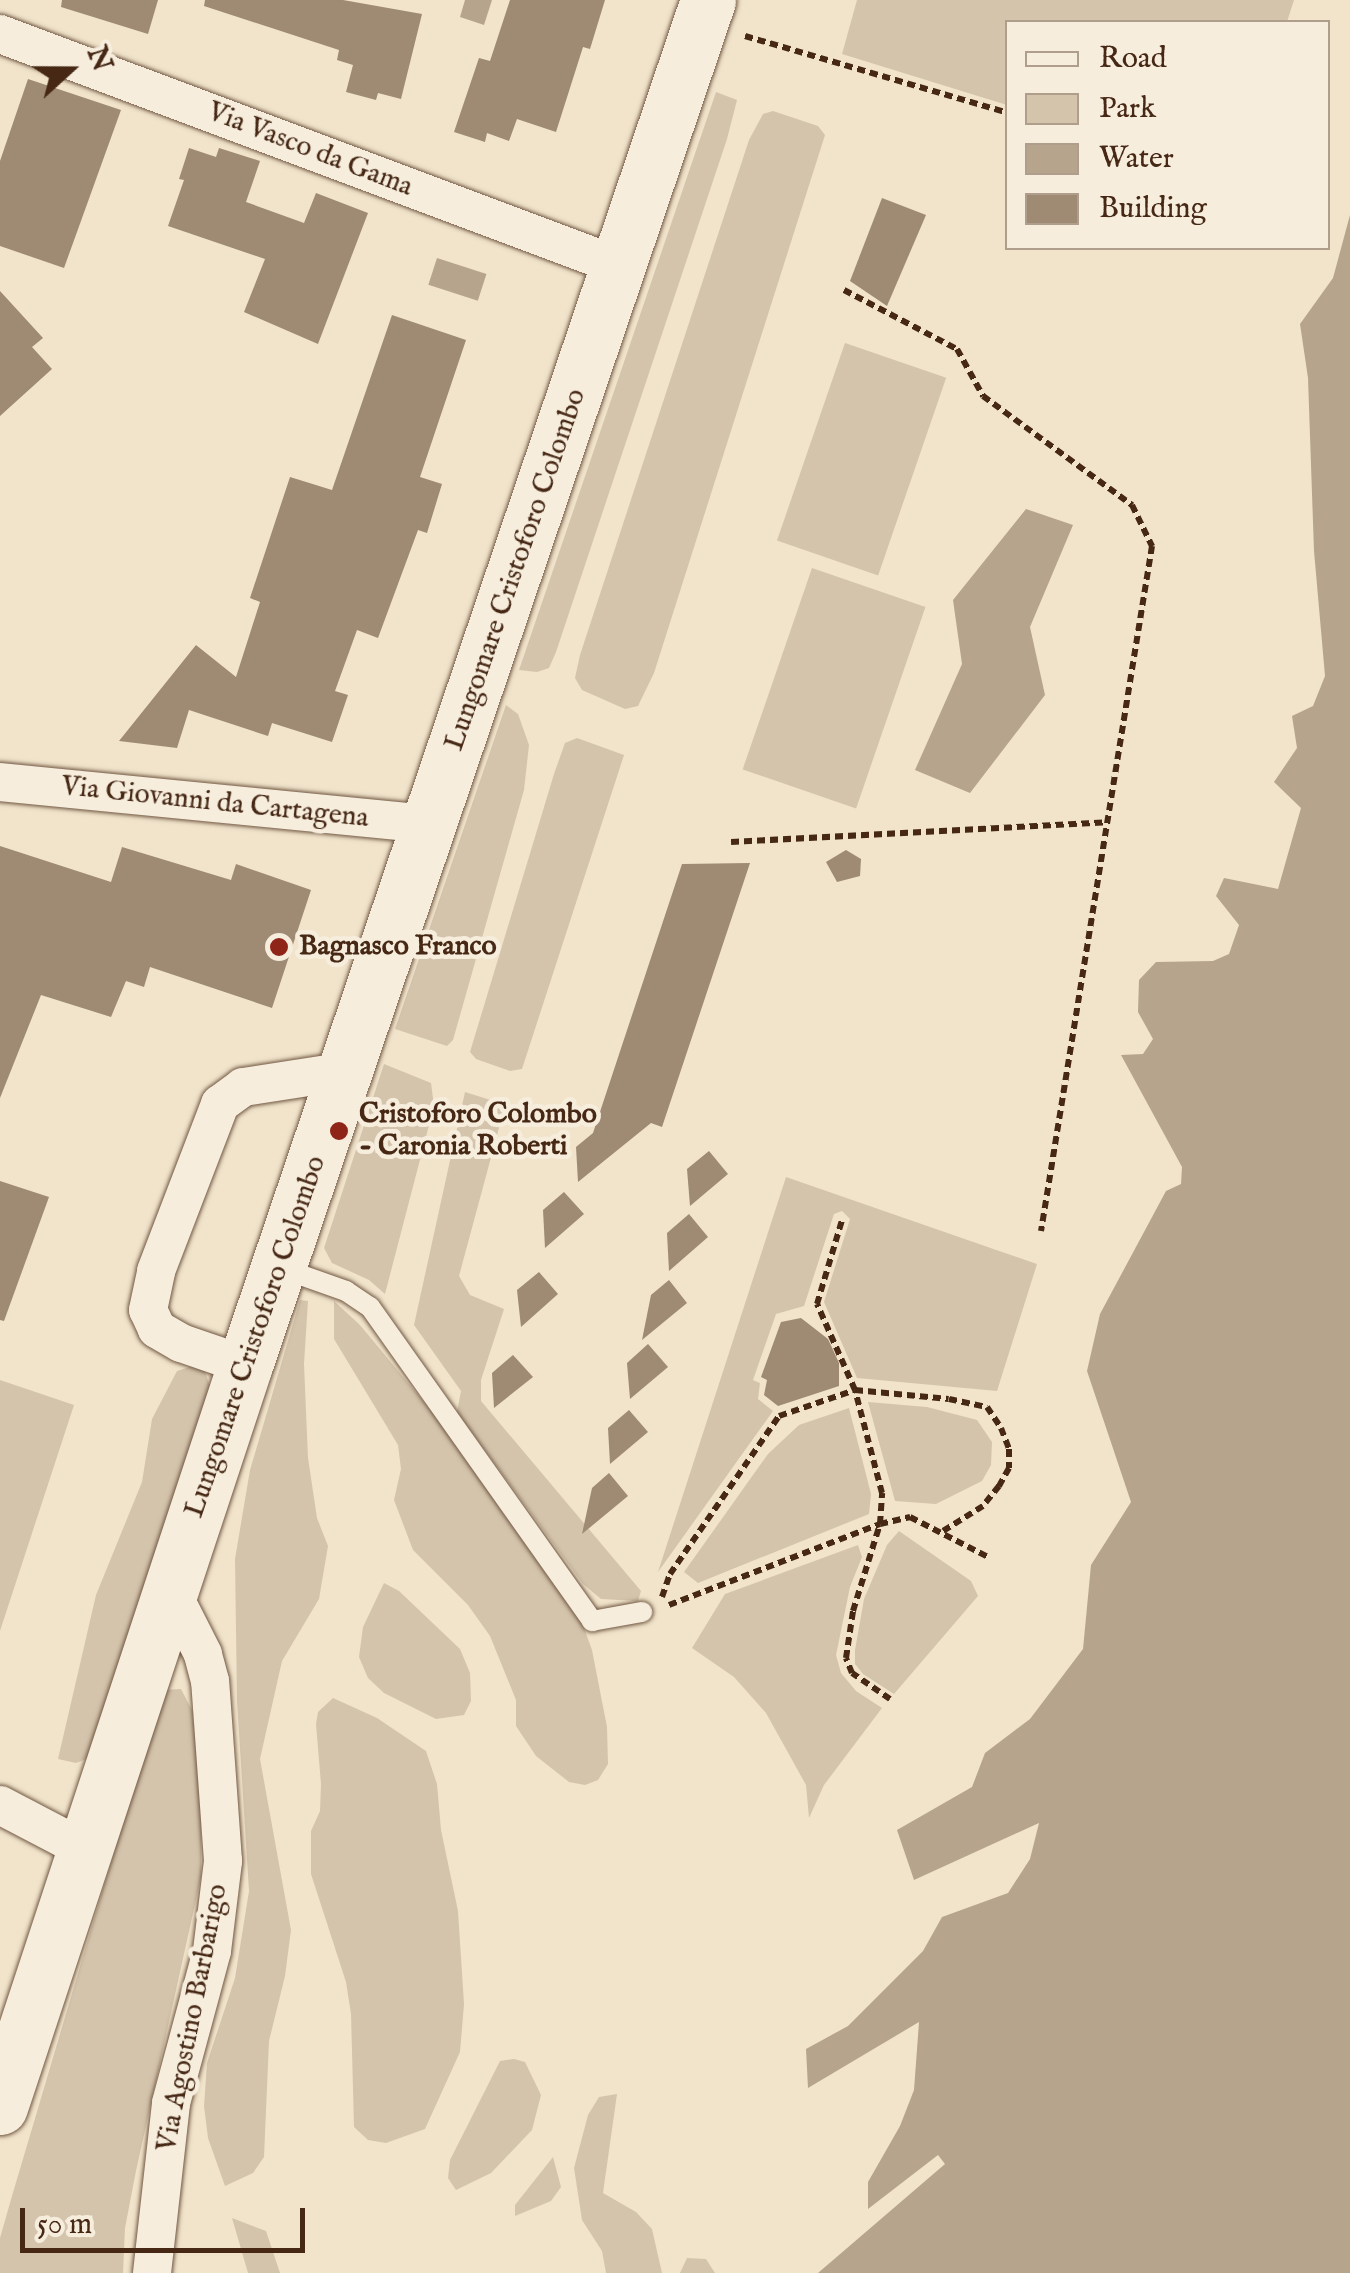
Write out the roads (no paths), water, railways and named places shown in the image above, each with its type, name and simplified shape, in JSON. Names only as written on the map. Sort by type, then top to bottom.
[{"type":"main road","name":"Lungomare Cristoforo Colombo","points":[[0,2107],[245,1365],[619,266],[722,17]]},
{"type":"street","name":"Via Vasco da Gama","points":[[0,34],[619,266]]},
{"type":"street","name":"Via Giovanni da Cartagena","points":[[0,782],[430,824]]},
{"type":"street","points":[[245,1365],[182,1343],[157,1329],[148,1310],[156,1271],[220,1104],[243,1087],[346,1071]]},
{"type":"street","name":"Via Agostino Barbarigo","points":[[162,2264],[170,2103],[212,1951],[223,1861],[210,1681],[203,1654],[171,1592]]},
{"type":"street","points":[[0,1805],[84,1849]]},
{"type":"lane","points":[[279,1267],[346,1291],[370,1307],[592,1621],[642,1612]]},
{"type":"water","points":[[465,0],[492,0],[484,25],[460,17]]},
{"type":"water","points":[[1350,215],[1350,2273],[818,2273],[945,2164],[938,2155],[868,2209],[868,2182],[900,2126],[914,2090],[919,2022],[808,2088],[806,2049],[848,2026],[923,1951],[942,1917],[1008,1893],[1030,1859],[1039,1823],[914,1880],[897,1830],[972,1787],[985,1753],[1030,1719],[1083,1649],[1091,1565],[1131,1502],[1087,1371],[1100,1314],[1166,1191],[1181,1184],[1182,1167],[1121,1055],[1143,1054],[1153,1039],[1138,1012],[1139,980],[1156,962],[1213,961],[1229,954],[1239,925],[1216,896],[1224,878],[1278,889],[1301,808],[1274,782],[1297,748],[1292,716],[1313,706],[1325,676],[1314,551],[1308,378],[1300,324],[1333,278]]},
{"type":"water","points":[[437,258],[486,274],[478,301],[428,285]]},
{"type":"water","points":[[1026,509],[1073,525],[1030,627],[1045,695],[970,793],[915,770],[962,664],[953,600]]},
{"type":"place","name":"Bagnasco Franco","points":[[279,947]]},
{"type":"place","name":"Cristoforo Colombo - Caronia Roberti","points":[[339,1131]]}]
